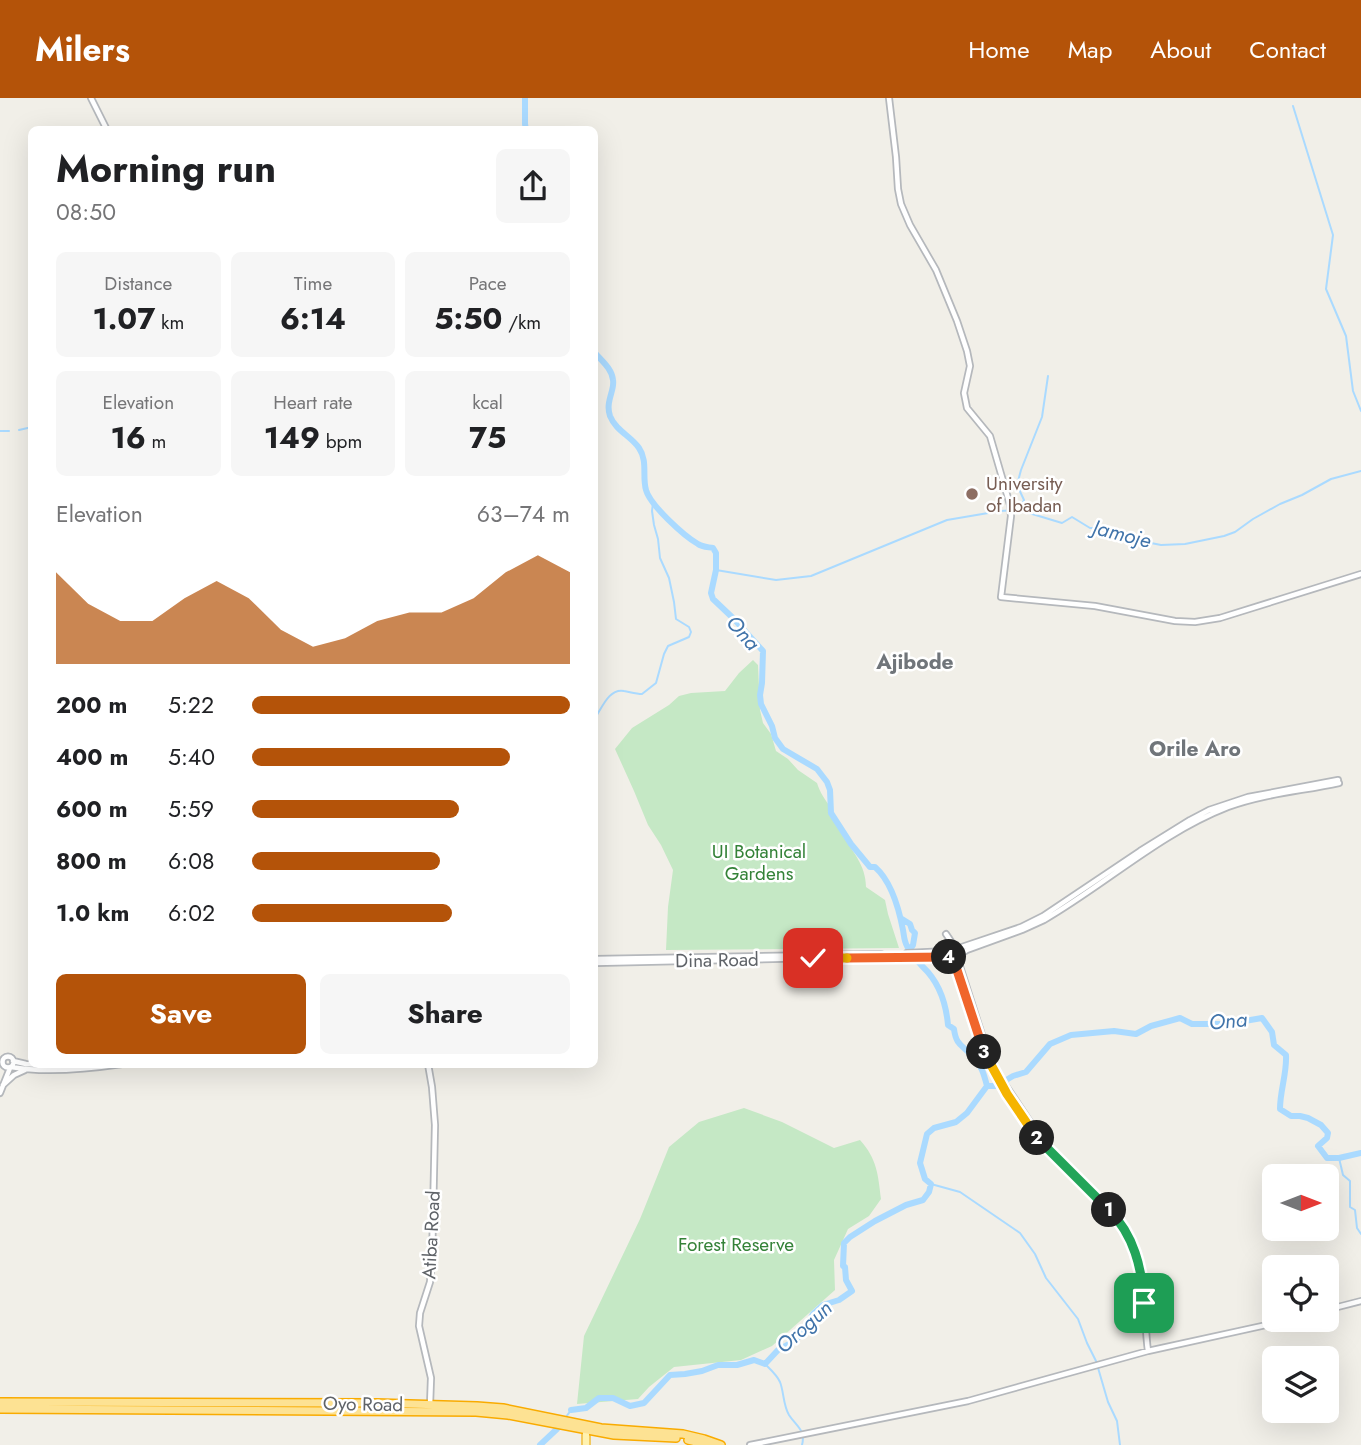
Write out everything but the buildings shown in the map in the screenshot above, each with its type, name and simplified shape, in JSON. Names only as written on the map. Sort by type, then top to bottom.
[{"type":"highway","name":"Oyo Road","points":[[0,1402],[430,1405],[489,1410],[614,1435],[681,1439],[708,1445]]},
{"type":"highway","name":"Oyo Road","points":[[0,1409],[322,1412],[489,1410]]},
{"type":"highway","name":"Oyo Road","points":[[586,1428],[683,1434],[721,1445]]},
{"type":"main road","points":[[586,1428],[586,1445]]},
{"type":"street","points":[[91,98],[105,126]]},
{"type":"street","points":[[889,98],[901,204],[936,270],[957,321],[970,366],[964,393],[967,408],[988,432],[1011,507],[1001,597],[1095,606],[1175,621],[1195,622],[1228,616],[1361,574]]},
{"type":"street","points":[[1149,1351],[1146,1286],[1140,1258],[1127,1229],[1106,1202],[1048,1148],[997,1075],[985,1055],[953,953],[1045,920],[1192,823],[1247,801],[1338,781]]},
{"type":"street","name":"Dina Road","points":[[598,960],[614,957],[953,953]]},
{"type":"street","points":[[28,1063],[7,1057],[3,1059],[1,1067],[92,1068]]},
{"type":"street","points":[[0,1093],[13,1060]]},
{"type":"street","name":"Atiba Road","points":[[429,1068],[435,1125],[432,1260],[430,1282],[420,1313],[419,1326],[431,1378],[430,1405]]},
{"type":"street","points":[[3,1085],[14,1075],[28,1069]]},
{"type":"street","points":[[1339,1307],[1361,1301]]},
{"type":"street","points":[[750,1445],[968,1401],[1149,1351],[1262,1326]]},
{"type":"green space","name":"UI Botanical Gardens","points":[[753,660],[758,665],[763,723],[771,734],[776,751],[817,783],[839,830],[861,865],[866,887],[885,900],[899,948],[666,950],[673,870],[648,825],[615,749],[632,728],[679,696],[725,691]]},
{"type":"green space","name":"Forest Reserve","points":[[744,1108],[782,1122],[834,1148],[860,1140],[873,1160],[881,1199],[869,1216],[848,1229],[834,1260],[835,1290],[772,1346],[741,1360],[674,1367],[638,1399],[577,1404],[584,1336],[640,1219],[669,1147],[699,1122]]},
{"type":"waterway","name":"Ona","points":[[525,98],[525,126]]},
{"type":"waterway","points":[[1293,106],[1333,235],[1326,289],[1346,336],[1353,391],[1361,411]]},
{"type":"waterway","name":"Ona","points":[[598,356],[612,376],[610,416],[642,453],[645,485],[649,496],[668,520],[685,534],[700,545],[713,548],[716,553],[716,570],[711,593],[713,599],[763,651],[761,704],[775,738],[783,749],[817,769],[827,782],[831,813],[851,844],[870,867],[875,867],[886,880],[897,905],[906,944],[938,987],[944,1001],[948,1025],[954,1029],[958,1042],[978,1062],[987,1086]]},
{"type":"waterway","points":[[1020,509],[1024,500],[1017,485],[1042,417],[1048,376]]},
{"type":"waterway","points":[[19,430],[28,428]]},
{"type":"waterway","points":[[0,431],[9,431]]},
{"type":"waterway","name":"Jamoje","points":[[716,570],[776,580],[811,576],[947,520],[1000,511],[1019,510],[1062,523],[1072,517],[1090,528],[1110,528],[1151,543],[1185,544],[1235,532],[1280,504],[1331,479],[1361,471]]},
{"type":"waterway","points":[[598,713],[614,693],[624,691],[642,694],[656,683],[668,646],[689,637],[691,632],[689,627],[676,619],[669,578],[660,558],[653,503]]},
{"type":"waterway","name":"Ona","points":[[902,919],[910,924],[915,933],[909,951]]},
{"type":"waterway","name":"Ona","points":[[987,1086],[996,1086],[1026,1072],[1050,1044],[1071,1035],[1114,1031],[1136,1034],[1151,1026],[1180,1018],[1192,1024],[1227,1024],[1262,1018],[1272,1032],[1274,1045],[1286,1055],[1280,1109],[1291,1116],[1308,1118],[1321,1125],[1328,1133],[1327,1138],[1318,1146],[1327,1158],[1361,1153]]},
{"type":"waterway","name":"Orogun","points":[[571,1410],[586,1408],[599,1398],[613,1398],[630,1406],[644,1403],[670,1375],[754,1360],[765,1364],[778,1350],[796,1340],[813,1314],[823,1305],[839,1300],[852,1291],[843,1266],[844,1243],[875,1221],[906,1205],[923,1200],[931,1184],[925,1179],[920,1163],[927,1134],[934,1128],[956,1122],[967,1113],[987,1086]]},
{"type":"waterway","points":[[1339,1158],[1343,1175],[1350,1181],[1350,1207],[1355,1210],[1357,1228],[1361,1234]]},
{"type":"waterway","points":[[931,1184],[960,1192],[1020,1233],[1035,1254],[1046,1278],[1078,1319],[1117,1421],[1120,1445]]},
{"type":"waterway","points":[[765,1364],[780,1382],[787,1411],[801,1432],[802,1445]]},
{"type":"waterway","points":[[566,1417],[571,1410]]},
{"type":"waterway","name":"Orogun","points":[[540,1445],[557,1429]]},
{"type":"place","name":"University of Ibadan","points":[[972,494]]},
{"type":"district","name":"Ajibode","points":[[915,662]]},
{"type":"district","name":"Orile Aro","points":[[1195,749]]},
{"type":"route","points":[[813,958],[951,958],[985,1055],[1019,1113],[1045,1148],[1122,1225],[1140,1265],[1144,1303]]}]
